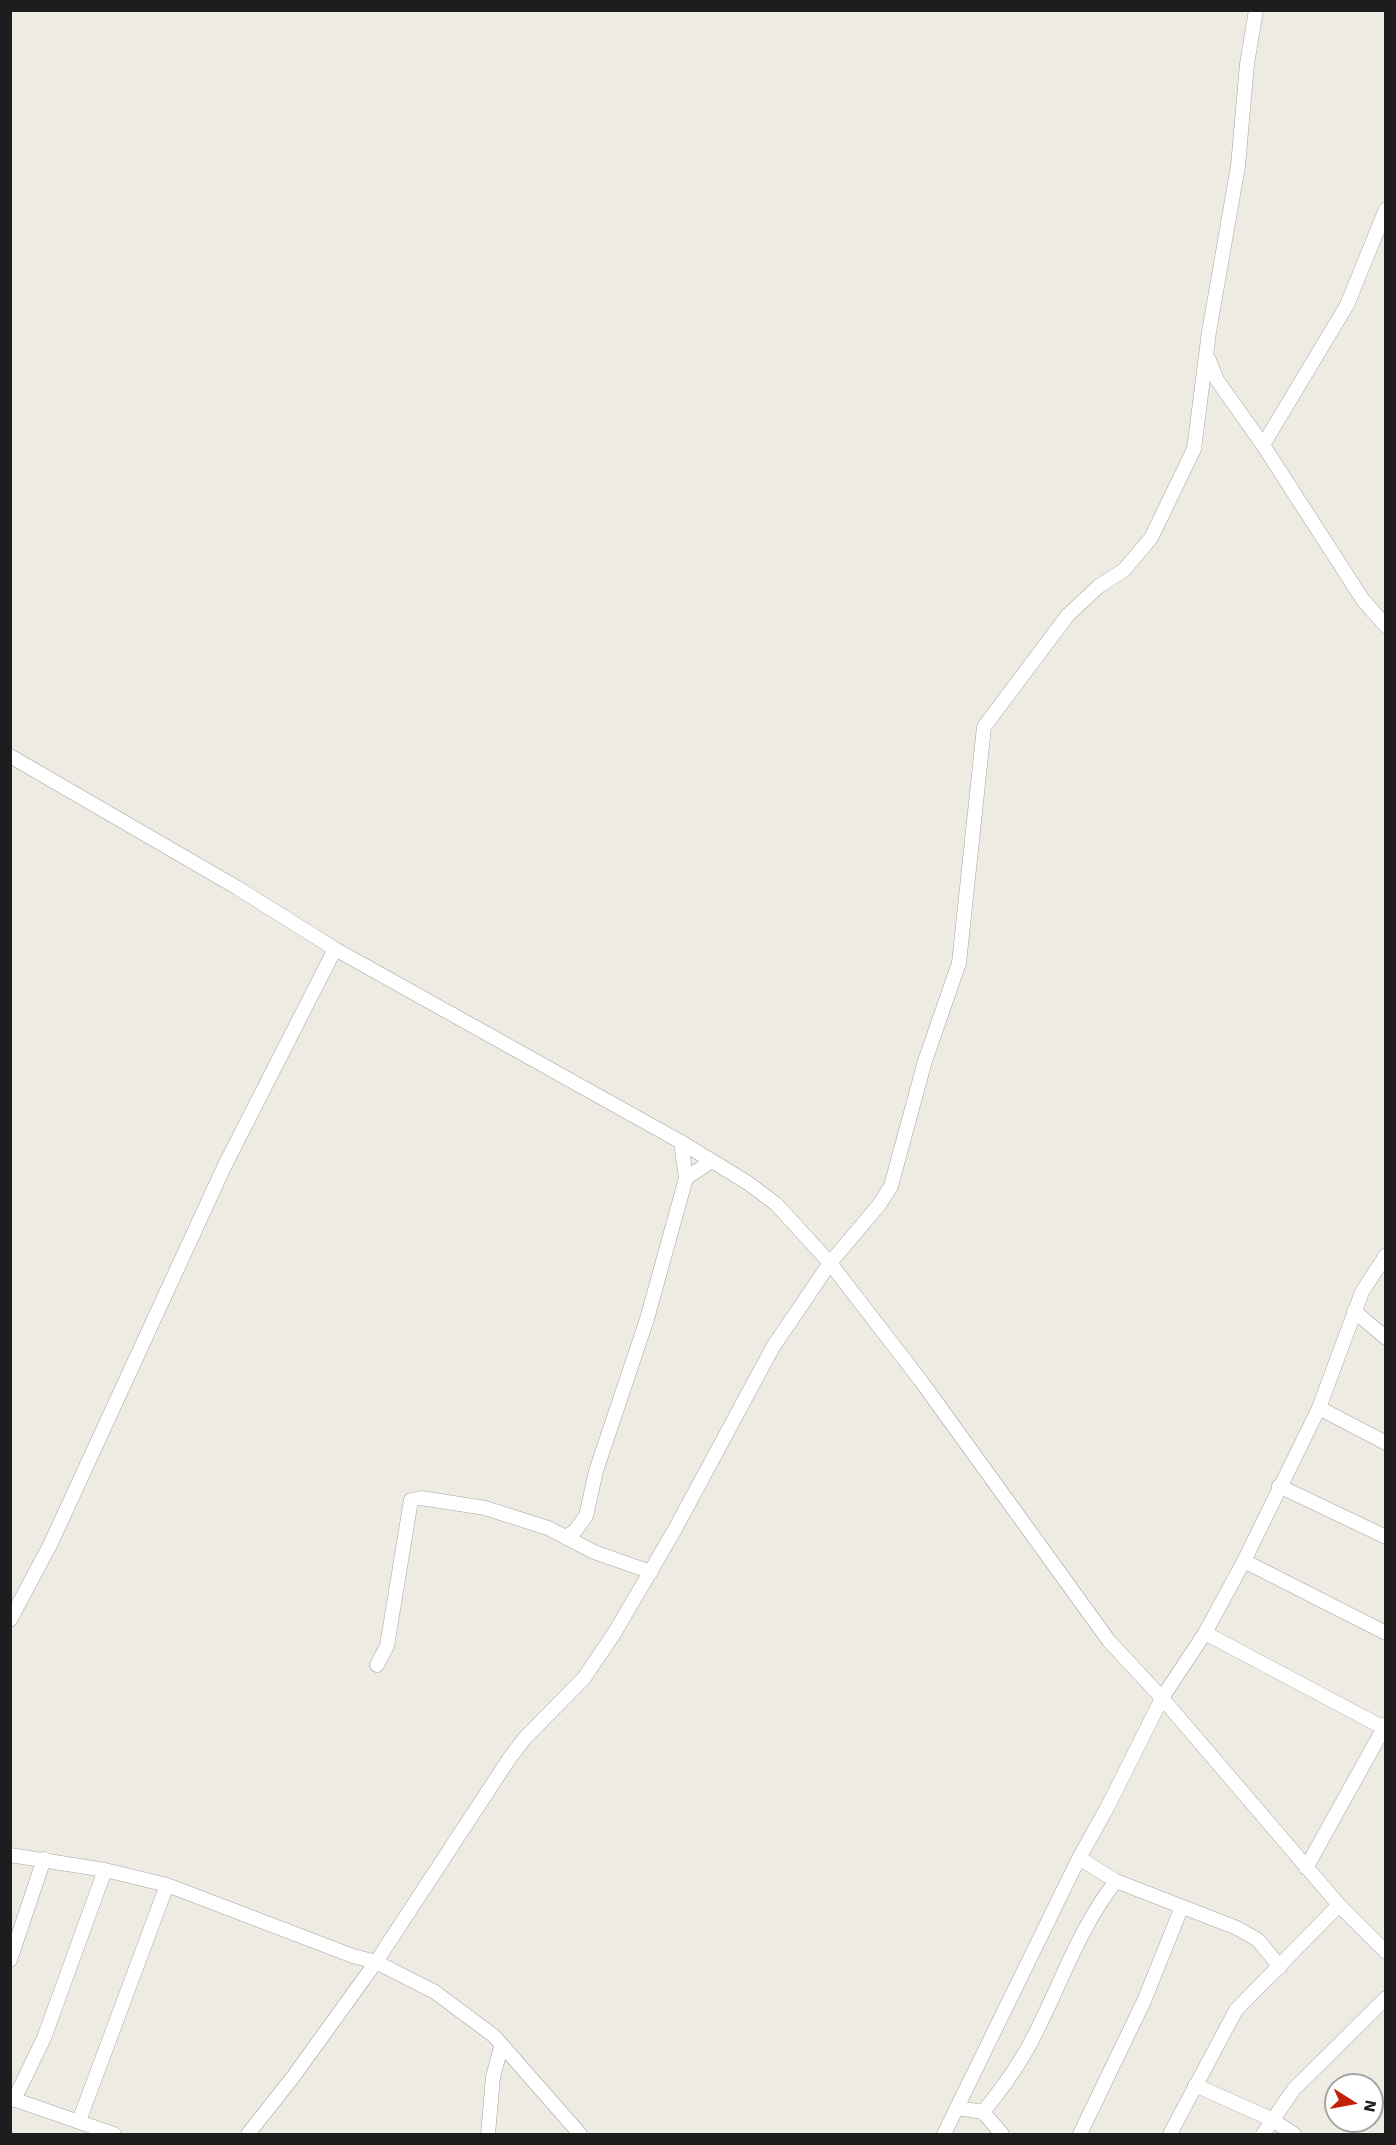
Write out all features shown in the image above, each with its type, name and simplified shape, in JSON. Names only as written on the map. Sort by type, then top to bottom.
[{"type":"street","points":[[248,2134],[299,2069],[376,1962],[525,1738],[584,1678],[628,1612],[651,1572],[773,1347],[830,1263],[879,1205],[891,1186],[925,1061],[951,991],[961,945],[984,728],[1068,615],[1099,586],[1124,570],[1151,538],[1194,449],[1238,166],[1247,64],[1256,10]]},
{"type":"street","points":[[1263,445],[1347,305],[1386,209]]},
{"type":"street","points":[[1208,355],[1217,380],[1263,445],[1363,600],[1386,626]]},
{"type":"street","points":[[10,756],[236,886],[335,949],[681,1142],[776,1204],[830,1263],[962,1435],[997,1488],[1109,1641],[1162,1698],[1306,1868],[1386,1952]]},
{"type":"street","points":[[10,1620],[50,1545],[225,1165],[335,949]]},
{"type":"street","points":[[565,1537],[575,1531],[586,1516],[596,1471],[646,1319],[686,1178],[681,1142]]},
{"type":"street","points":[[686,1178],[712,1161]]},
{"type":"street","points":[[944,2134],[1079,1858],[1162,1698],[1205,1633],[1244,1561],[1319,1408],[1362,1292],[1386,1255]]},
{"type":"street","points":[[1354,1311],[1386,1338]]},
{"type":"street","points":[[1319,1408],[1386,1443]]},
{"type":"street","points":[[1279,1486],[1386,1537]]},
{"type":"street","points":[[377,1665],[387,1646],[411,1500],[421,1498],[485,1508],[548,1528],[594,1552],[651,1572]]},
{"type":"street","points":[[1244,1561],[1386,1633]]},
{"type":"street","points":[[1205,1633],[1384,1726],[1306,1868]]},
{"type":"street","points":[[10,1855],[105,1870],[166,1885],[353,1956],[376,1962],[435,1992],[494,2036],[501,2047],[580,2134]]},
{"type":"street","points":[[1079,1858],[1116,1881],[1180,1909],[1236,1928],[1258,1940],[1280,1967]]},
{"type":"street","points":[[10,1960],[44,1860]]},
{"type":"street","points":[[105,1870],[44,2038],[12,2099],[114,2134]]},
{"type":"street","points":[[983,2112],[1031,2041],[1082,1933],[1102,1898],[1116,1881]]},
{"type":"street","points":[[79,2121],[166,1885]]},
{"type":"street","points":[[1170,2134],[1236,2010],[1339,1905]]},
{"type":"street","points":[[1080,2134],[1144,2001],[1180,1909]]},
{"type":"street","points":[[1263,2134],[1271,2119],[1317,2063],[1386,1998]]},
{"type":"street","points":[[488,2134],[494,2077],[501,2047]]},
{"type":"street","points":[[1195,2085],[1271,2119],[1294,2134]]},
{"type":"street","points":[[958,2108],[983,2112],[1002,2134]]}]
